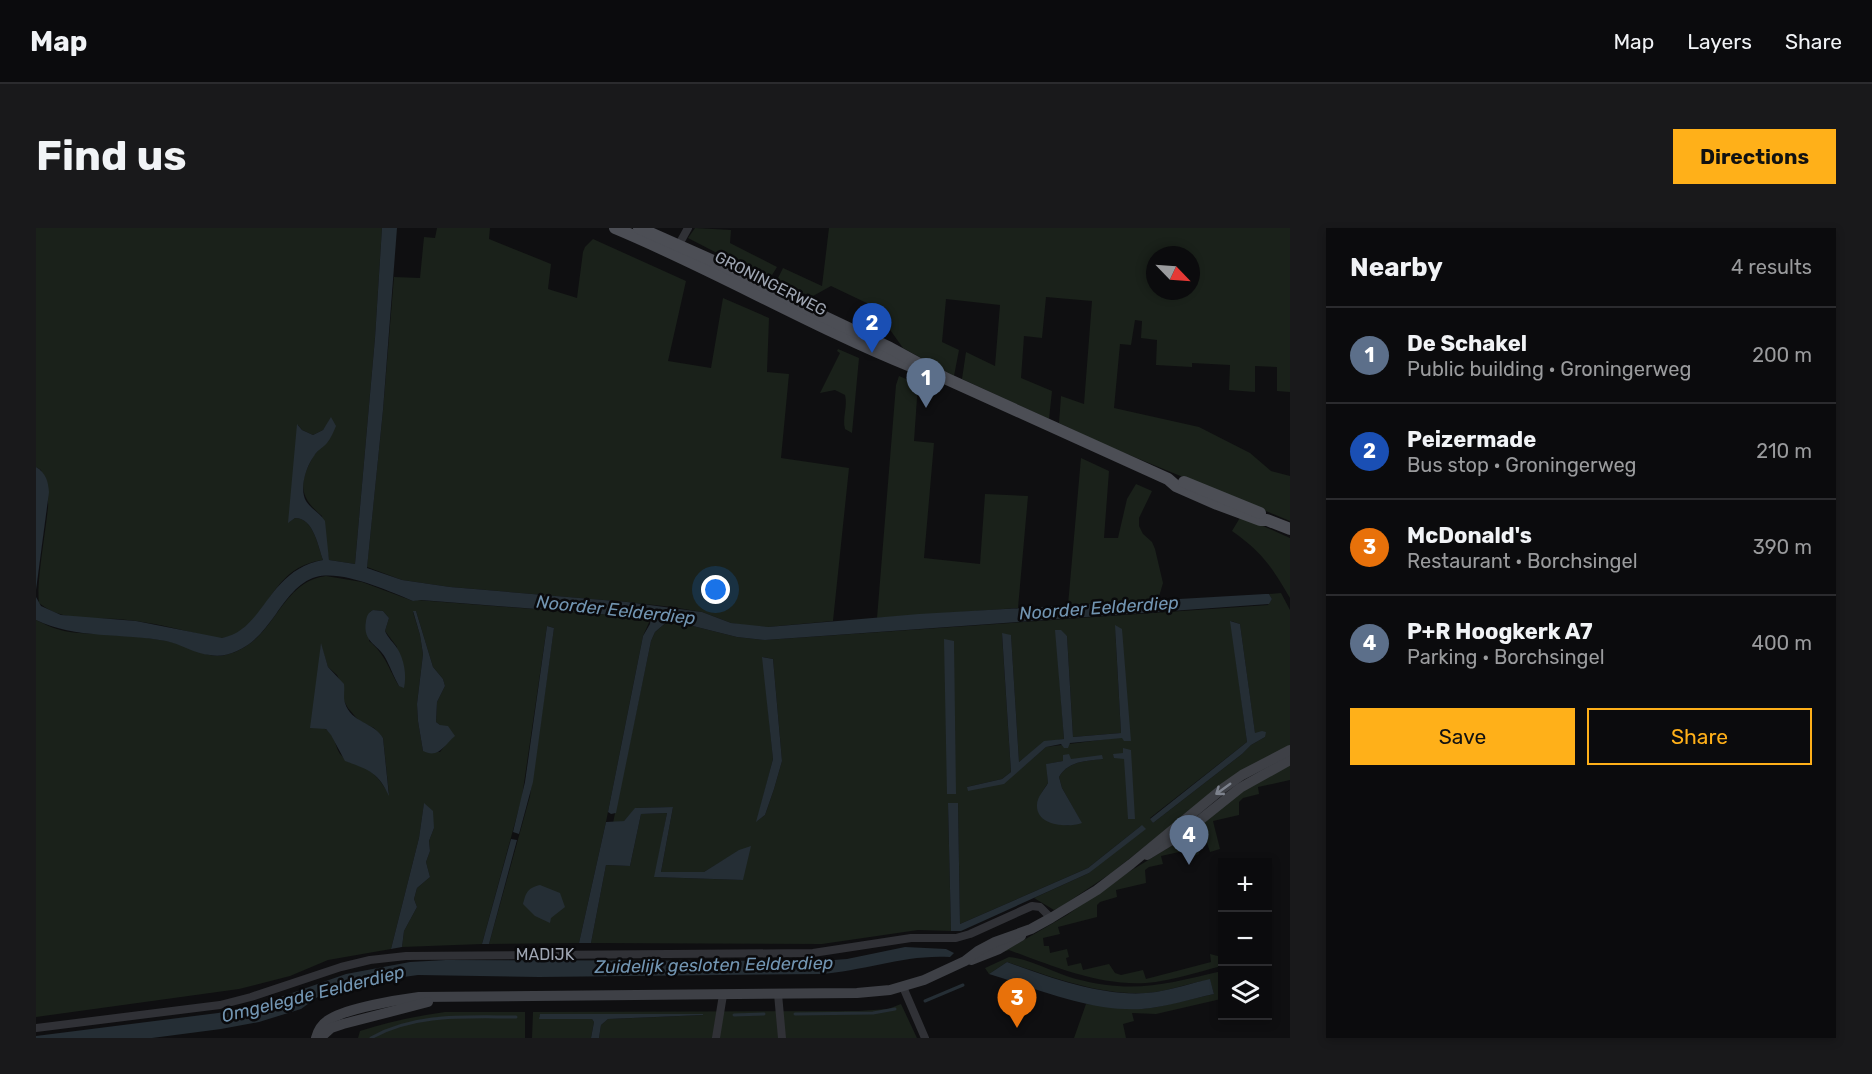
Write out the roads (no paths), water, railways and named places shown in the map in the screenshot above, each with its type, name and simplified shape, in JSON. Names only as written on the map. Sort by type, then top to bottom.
[{"type":"main road","name":"GRONINGERWEG","points":[[615,228],[676,249]]},
{"type":"main road","name":"GRONINGERWEG","points":[[639,228],[818,325],[886,356],[947,379],[1168,479],[1184,490],[1223,507],[1290,529]]},
{"type":"main road","points":[[315,1038],[325,1023],[345,1014],[407,998],[857,993],[903,987],[924,980],[964,961],[995,942],[1051,918],[1097,890],[1222,789],[1290,750]]},
{"type":"main road","points":[[1131,864],[1185,832],[1248,783],[1290,760]]},
{"type":"main road","points":[[320,1038],[332,1028],[343,1024],[399,1008],[452,998]]},
{"type":"street","points":[[676,249],[688,228]]},
{"type":"street","name":"MADIJK","points":[[36,1028],[220,1005],[341,967],[370,960],[406,956],[813,953],[911,938],[956,938],[1032,906],[1040,907],[1051,918]]},
{"type":"street","points":[[903,987],[925,1038]]},
{"type":"street","points":[[778,994],[782,1038]]},
{"type":"street","points":[[716,1038],[723,995]]},
{"type":"water","name":"Noorder Eelderdiep","points":[[382,228],[397,228],[383,410],[367,568],[402,580],[450,587],[627,602],[702,612],[731,623],[768,627],[919,614],[1265,594],[1269,594],[1272,599],[1269,604],[765,640],[737,637],[669,620],[655,632],[651,641],[616,813],[611,814],[608,812],[643,636],[651,618],[413,601],[352,579],[327,576],[310,579],[298,587],[254,640],[237,651],[224,655],[204,654],[166,641],[83,633],[36,620],[36,597],[41,606],[61,615],[136,621],[222,638],[236,633],[248,624],[290,575],[304,566],[323,560],[314,534],[307,523],[295,518],[288,523],[297,424],[302,430],[313,435],[323,430],[331,417],[336,426],[328,441],[315,454],[308,466],[303,490],[308,504],[325,521],[329,560],[355,564],[375,338]]},
{"type":"water","points":[[36,467],[46,478],[49,492],[36,590]]},
{"type":"water","points":[[373,610],[383,611],[389,618],[385,631],[401,657],[405,673],[404,688],[399,686],[384,655],[367,635],[365,629],[367,617]]},
{"type":"water","points":[[413,611],[416,611],[433,667],[443,679],[445,686],[437,702],[436,722],[448,726],[455,736],[441,750],[433,753],[423,751],[418,721],[417,704],[423,654]]},
{"type":"water","points":[[1230,621],[1240,624],[1255,733],[1266,732],[1265,737],[1251,745],[1153,823],[1150,819],[1247,742]]},
{"type":"water","points":[[1115,625],[1122,629],[1131,741],[1124,741],[1122,738],[1070,743],[1068,748],[1064,748],[1061,744],[1046,747],[1004,784],[968,791],[967,787],[1002,779],[1011,772],[1002,633],[1011,635],[1019,762],[1044,741],[1064,739],[1055,630],[1061,630],[1067,636],[1073,737],[1121,733]]},
{"type":"water","points":[[547,626],[554,628],[533,782],[519,834],[513,832],[525,782]]},
{"type":"water","points":[[944,639],[954,641],[956,794],[947,794]]},
{"type":"water","points":[[321,643],[328,667],[344,684],[344,701],[348,710],[383,738],[389,796],[381,782],[372,773],[345,761],[326,729],[310,728]]},
{"type":"water","points":[[762,657],[773,659],[782,761],[765,815],[756,822],[773,759]]},
{"type":"water","points":[[1123,748],[1131,750],[1135,819],[1128,819],[1124,759],[1114,758],[1113,754],[1123,753]]},
{"type":"water","points":[[1069,754],[1071,759],[1102,755],[1103,759],[1072,765],[1059,777],[1062,788],[1082,823],[1054,824],[1038,812],[1037,802],[1048,783],[1046,764],[1063,761],[1063,755]]},
{"type":"water","points":[[424,803],[433,811],[434,828],[429,841],[430,851],[426,862],[430,877],[417,888],[414,899],[417,907],[404,931],[402,947],[391,949],[419,838]]},
{"type":"water","points":[[948,803],[958,803],[960,924],[1088,868],[1142,825],[1146,829],[1089,873],[961,931],[951,931]]},
{"type":"water","points":[[673,807],[661,872],[704,872],[739,850],[751,846],[743,880],[654,877],[667,813],[641,814],[630,866],[606,865],[591,943],[579,943],[606,822],[624,821],[635,808]]},
{"type":"water","points":[[511,839],[517,840],[489,944],[482,944]]},
{"type":"water","points":[[540,885],[560,893],[565,907],[551,918],[550,923],[535,916],[523,904],[528,892]]},
{"type":"water","points":[[905,947],[946,949],[954,953],[950,957],[901,960],[820,974],[539,977],[418,975],[368,982],[337,990],[319,996],[301,1009],[259,1022],[221,1029],[152,1038],[36,1038],[36,1036],[218,1013],[255,1006],[346,974],[410,962],[446,960],[820,961],[847,959]]},
{"type":"water","points":[[1007,962],[1080,986],[1118,993],[1156,992],[1210,979],[1214,994],[1151,1008],[1103,1007],[1064,998],[989,974]]},
{"type":"water","points":[[540,1014],[703,1015],[608,1019],[601,1025],[599,1038],[591,1038],[594,1022],[592,1019],[539,1019]]},
{"type":"waterway","points":[[925,1001],[963,985]]},
{"type":"waterway","points":[[795,1014],[873,1013],[895,1009]]},
{"type":"waterway","points":[[734,1015],[764,1014]]},
{"type":"waterway","points":[[371,1038],[405,1024],[423,1020],[460,1017],[516,1017]]},
{"type":"place","name":"Peizermade","points":[[872,353]]},
{"type":"place","name":"De Schakel","points":[[926,408]]},
{"type":"place","name":"P+R Hoogkerk A7","points":[[1189,865]]},
{"type":"place","name":"McDonald's","points":[[1017,1028]]},
{"type":"water label","name":"Zuidelijk gesloten Eelderdiep","points":[[714,965]]},
{"type":"water label","name":"Omgelegde Eelderdiep","points":[[313,994]]}]
